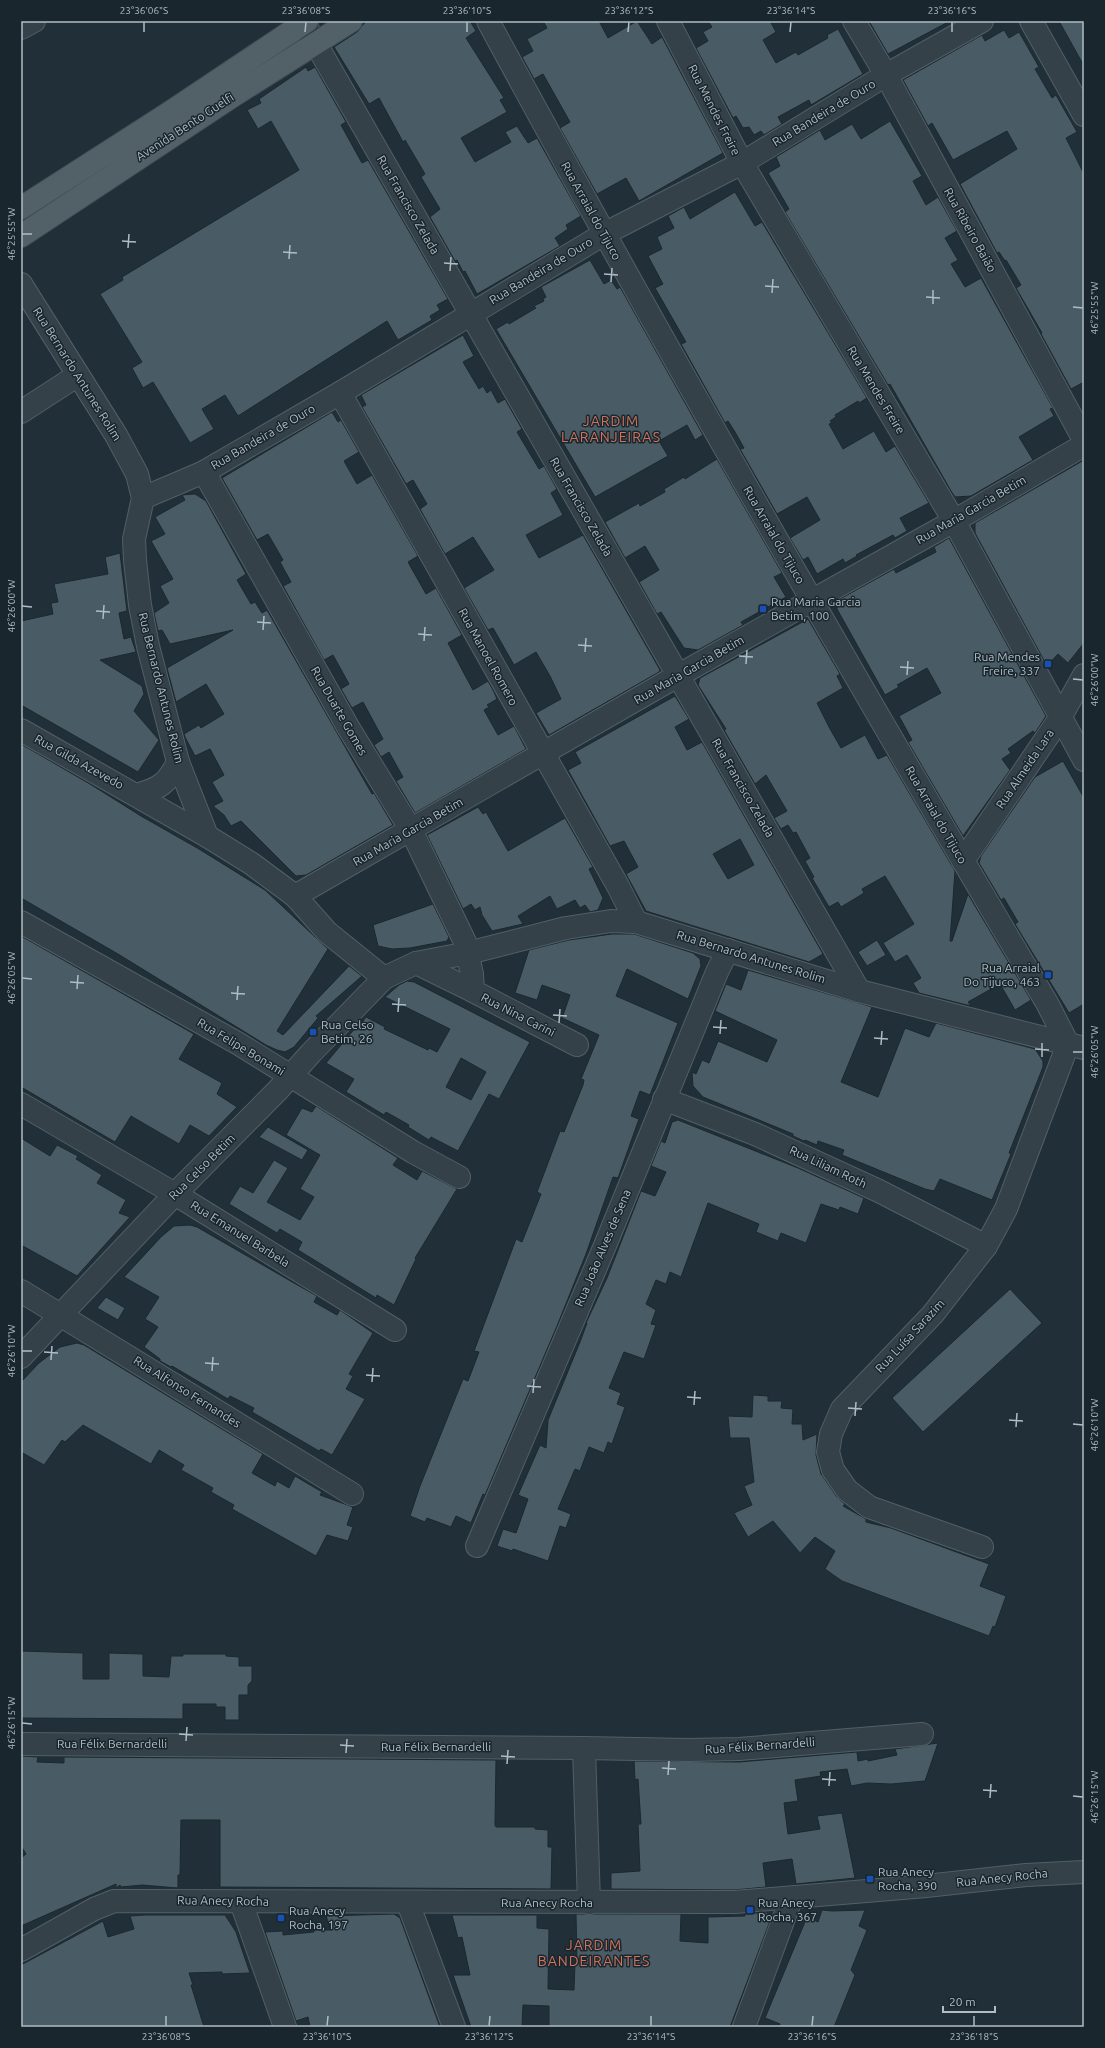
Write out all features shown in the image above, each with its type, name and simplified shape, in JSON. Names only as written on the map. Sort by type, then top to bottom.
[{"type":"main road","name":"Avenida Bento Guelfi","points":[[21,236],[351,21]]},
{"type":"main road","name":"Avenida Bento Guelfi","points":[[21,208],[169,114],[305,22]]},
{"type":"street","points":[[21,28],[34,21]]},
{"type":"street","name":"Rua Arraial do Tijuco","points":[[488,21],[604,234],[812,601],[1047,1003],[1076,1046]]},
{"type":"street","name":"Rua Mendes Freire","points":[[668,21],[742,163],[954,521],[1084,760]]},
{"type":"street","name":"Rua Ribeiro Baião","points":[[854,21],[886,75],[1084,440]]},
{"type":"street","name":"Rua Bandeira de Ouro","points":[[143,498],[204,472],[340,393],[604,234],[742,163],[886,75],[982,21]]},
{"type":"street","points":[[1031,21],[1084,115]]},
{"type":"street","name":"Rua Francisco Zelada","points":[[305,22],[470,314],[679,675],[859,991]]},
{"type":"street","name":"Rua Bernardo Antunes Rolim","points":[[21,284],[130,459],[137,474],[143,498],[134,539],[140,605],[148,646],[178,762],[207,836]]},
{"type":"street","points":[[21,412],[78,375]]},
{"type":"street","name":"Rua Manoel Romero","points":[[340,393],[618,886],[636,922]]},
{"type":"street","name":"Rua Maria Garcia Betim","points":[[295,896],[543,755],[679,675],[954,521],[1084,445]]},
{"type":"street","name":"Rua Duarte Gomes","points":[[204,472],[348,727],[411,830],[457,923],[468,953]]},
{"type":"street","name":"Rua Almeida Lara","points":[[963,861],[1060,718],[1084,675]]},
{"type":"street","name":"Rua Gilda Azevedo","points":[[21,730],[137,795],[178,821],[207,836]]},
{"type":"street","name":"Rua Gilda Azevedo","points":[[137,795],[158,788],[172,774],[178,762]]},
{"type":"street","points":[[207,836],[252,864],[295,896],[327,932],[384,978]]},
{"type":"street","name":"Rua Bernardo Antunes Rolim","points":[[384,978],[416,962],[468,953],[566,928],[611,921],[636,922],[859,991],[1076,1046]]},
{"type":"street","name":"Rua Felipe Bonami","points":[[21,922],[239,1044],[413,1152],[459,1177]]},
{"type":"street","name":"Rua João Alves de Sena","points":[[477,1546],[717,972],[728,950]]},
{"type":"street","name":"Rua Nina Carini","points":[[468,953],[473,991],[577,1045]]},
{"type":"street","points":[[416,962],[473,991]]},
{"type":"street","name":"Rua Celso Betim","points":[[21,1357],[175,1194],[384,978]]},
{"type":"street","name":"Rua Luísa Sarazim","points":[[982,1546],[869,1507],[847,1490],[833,1470],[828,1452],[831,1434],[842,1409],[933,1314],[986,1246],[1006,1209],[1076,1046]]},
{"type":"street","name":"Rua Liliam Roth","points":[[664,1100],[762,1137],[878,1191],[986,1246]]},
{"type":"street","name":"Rua Emanuel Barbela","points":[[21,1104],[175,1194],[395,1330]]},
{"type":"street","name":"Rua Alfonso Fernandes","points":[[21,1291],[352,1494]]},
{"type":"street","name":"Rua Félix Bernardelli","points":[[21,1744],[688,1750],[740,1749],[922,1734]]},
{"type":"street","points":[[584,1748],[589,1903]]},
{"type":"street","name":"Rua Anecy Rocha","points":[[21,1950],[94,1909],[114,1901],[408,1903],[734,1902],[791,1899],[1026,1874],[1084,1872]]},
{"type":"street","points":[[744,2027],[791,1899]]},
{"type":"street","points":[[241,1902],[285,2027]]},
{"type":"street","points":[[408,1903],[454,2027]]},
{"type":"building","points":[[366,21],[470,21],[476,31],[466,38],[504,98],[500,100],[507,112],[461,138],[475,162],[511,142],[505,132],[517,126],[528,143],[537,138],[581,216],[566,225],[568,229],[555,238],[560,246],[477,294],[465,271],[463,272],[457,260],[455,261],[430,217],[440,209],[421,177],[425,174],[405,140],[403,142],[379,98],[369,104],[334,47],[357,32]]},
{"type":"building","points":[[543,21],[599,21],[608,38],[637,21],[652,44],[662,37],[723,153],[639,201],[626,178],[597,194],[560,128],[570,122],[543,74],[534,79],[522,57],[533,51],[527,39],[547,28]]},
{"type":"building","points":[[708,21],[770,21],[776,32],[763,40],[776,63],[796,52],[798,55],[828,38],[827,35],[838,29],[863,74],[811,105],[809,100],[778,117],[782,124],[764,135],[761,131],[754,135],[749,127],[743,128],[736,116],[733,118],[696,48],[708,41],[703,32],[712,27]]},
{"type":"building","points":[[869,21],[950,21],[888,54]]},
{"type":"building","points":[[1059,21],[1084,21],[1084,66]]},
{"type":"building","points":[[1004,30],[1009,38],[1019,32],[1039,67],[1035,69],[1052,98],[1056,95],[1077,132],[1066,138],[1084,174],[1084,382],[1071,389],[1041,334],[1042,333],[1016,288],[1021,285],[1006,260],[1005,261],[999,252],[997,253],[960,184],[1017,149],[1007,131],[953,160],[932,123],[928,126],[903,80],[982,35],[985,41]]},
{"type":"building","points":[[306,67],[308,71],[315,67],[346,122],[341,125],[362,163],[368,160],[448,299],[437,305],[440,310],[430,316],[432,320],[398,340],[387,321],[238,416],[225,395],[202,409],[214,429],[190,443],[153,382],[143,388],[132,368],[142,362],[100,294],[123,280],[122,277],[299,170],[271,121],[258,129],[247,110],[261,103],[259,99]]},
{"type":"building","points":[[890,121],[922,176],[913,181],[926,205],[938,197],[957,231],[945,238],[958,260],[951,264],[965,287],[981,278],[1053,408],[1050,409],[1054,416],[1019,437],[1033,460],[971,496],[955,497],[951,491],[890,384],[888,385],[785,212],[789,209],[768,173],[780,166],[776,157],[820,130],[825,140],[852,124],[861,139]]},
{"type":"building","points":[[735,192],[755,226],[762,222],[867,398],[859,403],[858,401],[835,415],[836,417],[830,421],[832,423],[829,424],[843,449],[874,431],[886,452],[895,446],[929,503],[900,518],[907,531],[895,538],[893,535],[856,555],[857,556],[845,563],[843,559],[817,574],[808,557],[803,560],[790,538],[820,520],[807,497],[777,514],[740,449],[744,448],[735,432],[728,421],[725,423],[681,344],[686,342],[655,288],[663,284],[648,256],[662,249],[657,237],[674,228],[668,216],[684,207],[690,219]]},
{"type":"building","points":[[590,260],[604,284],[611,280],[617,289],[620,287],[703,435],[695,440],[687,425],[659,441],[668,456],[595,497],[496,329],[508,322],[509,324],[536,308],[534,306],[544,301],[543,299],[546,297],[541,287]]},
{"type":"building","points":[[463,335],[474,356],[463,362],[479,389],[483,386],[487,393],[491,390],[498,403],[505,399],[522,429],[517,432],[539,469],[544,466],[557,489],[551,493],[563,515],[526,535],[539,558],[583,535],[660,670],[659,672],[549,735],[536,713],[561,699],[550,676],[536,652],[514,665],[493,628],[488,630],[464,588],[494,570],[473,537],[445,554],[420,509],[427,504],[413,480],[406,484],[362,407],[366,405],[361,395]]},
{"type":"building","points":[[332,412],[338,422],[341,420],[359,452],[344,461],[357,484],[372,475],[418,556],[408,562],[426,594],[436,588],[462,635],[448,643],[473,690],[488,681],[494,692],[497,699],[487,705],[489,707],[484,710],[498,735],[514,726],[526,749],[415,813],[396,781],[403,777],[389,752],[381,757],[374,745],[383,739],[363,702],[352,708],[341,689],[349,684],[333,655],[324,660],[283,586],[291,582],[280,562],[283,560],[268,534],[257,540],[222,478]]},
{"type":"building","points":[[717,459],[782,573],[774,577],[786,597],[741,622],[743,625],[698,650],[684,648],[661,612],[657,614],[639,582],[659,570],[645,546],[625,558],[605,522],[639,503],[640,506],[665,492],[664,489],[684,477],[685,479]]},
{"type":"building","points":[[1084,460],[1084,643],[1068,663],[1058,654],[1047,666],[975,533],[975,523]]},
{"type":"building","points":[[195,494],[206,501],[246,574],[237,580],[251,604],[255,602],[262,613],[267,610],[372,794],[374,793],[393,825],[306,875],[296,876],[241,821],[231,826],[224,815],[213,806],[223,801],[212,782],[224,775],[210,749],[195,756],[184,734],[199,725],[201,728],[224,714],[206,684],[176,702],[167,668],[233,630],[170,644],[162,630],[158,631],[154,613],[169,603],[160,586],[173,579],[151,541],[165,534],[155,517],[185,500],[182,495]]},
{"type":"building","points":[[949,538],[1046,716],[1035,733],[1033,731],[1008,749],[1011,753],[1002,759],[1010,770],[963,836],[908,742],[912,740],[899,716],[941,693],[927,668],[897,685],[899,687],[885,695],[837,609],[838,600],[894,569],[896,573],[936,552],[934,547]]},
{"type":"building","points":[[120,553],[127,611],[119,613],[124,639],[131,637],[136,652],[100,660],[142,686],[144,694],[134,711],[159,740],[138,772],[21,705],[21,621],[53,614],[51,603],[58,602],[54,584],[108,574],[105,557]]},
{"type":"building","points":[[808,619],[840,674],[837,676],[843,688],[817,703],[829,727],[841,748],[865,735],[878,759],[887,755],[955,871],[950,941],[952,941],[968,894],[1031,1000],[1015,1010],[1000,984],[968,1002],[971,1006],[919,993],[913,983],[921,978],[907,955],[895,962],[883,943],[914,924],[885,876],[862,889],[864,893],[841,907],[838,902],[829,907],[812,878],[814,877],[805,861],[810,858],[796,832],[793,833],[788,825],[781,829],[774,818],[787,811],[766,775],[755,784],[724,730],[726,729],[698,685],[700,678]]},
{"type":"building","points":[[675,696],[689,719],[675,727],[687,750],[702,742],[823,954],[809,962],[646,911],[626,874],[638,867],[624,841],[610,846],[568,770],[581,763],[575,752]],"holes":[[[740,839],[754,865],[728,879],[713,854]]]},
{"type":"building","points":[[21,744],[199,849],[265,890],[328,949],[277,1031],[283,1035],[349,966],[362,976],[316,1016],[318,1018],[294,1047],[285,1052],[266,1045],[118,954],[21,898]]},
{"type":"building","points":[[1063,761],[1084,798],[1084,1004],[1069,1013],[1015,924],[1018,922],[1004,898],[1001,900],[979,863],[981,856],[1035,777]]},
{"type":"building","points":[[478,807],[483,814],[486,812],[508,851],[565,818],[593,867],[589,869],[603,898],[598,910],[590,912],[585,905],[580,908],[575,900],[557,909],[550,896],[518,916],[523,924],[492,931],[482,915],[480,907],[475,910],[471,904],[463,909],[427,835]]},
{"type":"building","points":[[433,904],[449,937],[447,941],[410,948],[392,949],[378,946],[373,925]]},
{"type":"building","points":[[612,934],[634,934],[693,953],[700,959],[701,966],[688,999],[627,969],[616,996],[678,1023],[650,1095],[640,1091],[631,1116],[639,1119],[618,1178],[613,1177],[586,1254],[557,1326],[485,1495],[483,1494],[471,1523],[456,1516],[451,1527],[427,1518],[425,1522],[410,1516],[420,1486],[463,1379],[468,1381],[479,1352],[474,1351],[516,1239],[522,1242],[541,1194],[537,1192],[560,1131],[564,1132],[583,1085],[584,1080],[581,1079],[599,1035],[562,1018],[570,995],[542,985],[537,1000],[515,993],[529,950],[569,940]]},
{"type":"building","points":[[21,936],[194,1034],[179,1059],[222,1083],[217,1094],[237,1107],[209,1136],[190,1125],[179,1144],[131,1116],[115,1142],[21,1087]]},
{"type":"building","points":[[877,940],[886,955],[867,966],[858,952]]},
{"type":"building","points":[[748,970],[872,1007],[841,1082],[878,1097],[905,1028],[929,1037],[936,1023],[1035,1049],[1043,1061],[1043,1067],[1009,1153],[1011,1154],[992,1200],[940,1179],[934,1191],[925,1189],[842,1155],[844,1150],[818,1141],[817,1145],[805,1140],[804,1141],[793,1136],[793,1134],[703,1097],[693,1086],[692,1072],[696,1074],[702,1060],[709,1063],[718,1041],[767,1062],[777,1040],[715,1011],[726,984],[741,990]]},
{"type":"building","points":[[407,981],[414,982],[530,1042],[499,1099],[489,1094],[458,1151],[431,1137],[429,1140],[408,1127],[409,1125],[386,1112],[384,1115],[346,1092],[354,1079],[326,1063],[366,1017],[385,1027],[384,1029],[428,1050],[429,1048],[437,1052],[450,1029],[385,997],[399,985]],"holes":[[[461,1058],[486,1072],[471,1100],[446,1087]]]},
{"type":"building","points":[[316,1106],[398,1158],[393,1165],[417,1180],[422,1171],[457,1189],[415,1258],[416,1259],[394,1305],[377,1295],[376,1298],[298,1250],[302,1242],[280,1229],[277,1233],[229,1204],[240,1186],[253,1193],[274,1160],[288,1168],[267,1202],[300,1220],[314,1197],[300,1189],[320,1155],[286,1135],[302,1108],[312,1112]]},
{"type":"building","points":[[678,1120],[798,1168],[864,1198],[858,1214],[840,1207],[839,1210],[821,1204],[806,1243],[781,1233],[778,1241],[756,1232],[759,1224],[708,1203],[681,1277],[670,1272],[666,1284],[656,1280],[646,1304],[656,1310],[651,1324],[656,1325],[644,1359],[624,1352],[609,1388],[621,1393],[617,1404],[625,1407],[612,1444],[608,1442],[604,1453],[589,1447],[580,1471],[575,1469],[558,1509],[571,1514],[566,1528],[560,1526],[548,1561],[513,1549],[512,1551],[497,1546],[503,1529],[516,1533],[528,1499],[518,1495],[540,1445],[546,1448],[548,1420],[580,1342],[586,1323],[607,1278],[641,1191],[655,1196],[666,1172],[651,1166],[661,1141],[665,1143],[672,1122]]},
{"type":"building","points":[[268,1127],[308,1150],[302,1160],[259,1137]]},
{"type":"building","points":[[21,1138],[50,1156],[57,1145],[78,1156],[76,1159],[102,1175],[97,1183],[126,1200],[119,1213],[130,1217],[77,1276],[21,1245]]},
{"type":"building","points":[[190,1225],[197,1227],[317,1296],[314,1302],[337,1315],[340,1310],[373,1333],[349,1374],[353,1376],[346,1389],[365,1399],[332,1455],[321,1449],[319,1451],[252,1412],[254,1408],[230,1396],[228,1399],[172,1366],[171,1367],[160,1361],[160,1359],[144,1347],[158,1327],[145,1319],[159,1297],[124,1277],[161,1237],[174,1226]]},
{"type":"building","points":[[1010,1289],[1042,1323],[923,1432],[892,1398]]},
{"type":"building","points":[[106,1297],[125,1308],[118,1320],[97,1308]]},
{"type":"building","points":[[77,1343],[84,1345],[263,1454],[252,1473],[275,1486],[277,1481],[289,1488],[295,1476],[322,1492],[320,1495],[353,1507],[347,1525],[353,1527],[348,1541],[327,1535],[316,1556],[232,1509],[234,1505],[211,1492],[213,1488],[181,1470],[184,1465],[159,1450],[151,1464],[83,1425],[65,1442],[62,1440],[44,1465],[21,1452],[21,1382],[39,1363],[60,1347]]},
{"type":"building","points":[[753,1395],[768,1396],[768,1401],[782,1401],[781,1408],[793,1409],[792,1424],[802,1424],[803,1440],[817,1434],[816,1455],[821,1474],[837,1497],[845,1504],[843,1506],[866,1519],[866,1522],[891,1528],[989,1564],[980,1586],[1006,1596],[995,1627],[993,1626],[989,1636],[842,1581],[825,1569],[835,1551],[815,1537],[800,1553],[773,1521],[748,1537],[734,1513],[752,1505],[744,1486],[754,1482],[749,1438],[730,1438],[728,1416],[752,1417]]},
{"type":"building","points":[[21,1651],[83,1653],[83,1679],[109,1679],[109,1653],[143,1654],[143,1676],[169,1677],[171,1656],[183,1656],[183,1654],[226,1654],[226,1656],[239,1657],[239,1666],[252,1666],[252,1681],[248,1685],[248,1695],[239,1695],[239,1720],[225,1720],[225,1707],[216,1707],[216,1704],[183,1704],[183,1719],[21,1718]]},
{"type":"building","points":[[938,1743],[925,1781],[891,1784],[867,1783],[851,1786],[847,1769],[820,1772],[821,1776],[795,1780],[798,1801],[784,1803],[788,1834],[820,1829],[817,1816],[842,1813],[855,1878],[796,1884],[792,1859],[763,1863],[766,1887],[734,1890],[611,1889],[611,1873],[640,1871],[638,1824],[641,1824],[638,1779],[635,1780],[634,1761],[739,1762],[857,1752],[858,1761],[868,1759],[868,1761],[897,1755],[895,1749]]},
{"type":"building","points":[[21,1756],[38,1757],[37,1762],[64,1763],[64,1757],[496,1760],[495,1825],[496,1827],[535,1827],[535,1829],[548,1830],[548,1847],[552,1847],[551,1889],[220,1887],[220,1820],[181,1820],[180,1875],[178,1875],[178,1888],[142,1885],[121,1887],[120,1885],[116,1888],[116,1884],[21,1926],[21,1858],[26,1854],[21,1846]]},
{"type":"building","points":[[822,1910],[865,1910],[859,1926],[867,1930],[851,1970],[855,1975],[834,2027],[779,2027],[780,2024],[765,2018],[807,1917],[818,1922]]},
{"type":"building","points":[[767,1912],[770,1921],[730,2027],[549,2027],[549,2006],[523,2005],[522,2027],[471,2027],[453,1975],[470,1975],[462,1937],[458,1938],[452,1915],[537,1915],[537,1928],[549,1929],[548,1989],[574,1990],[575,1963],[577,1963],[576,1914],[681,1914],[680,1941],[708,1943],[708,1917],[745,1916],[745,1914]]},
{"type":"building","points":[[394,1914],[400,1918],[440,2027],[310,2027],[308,2017],[296,2021],[265,1932],[283,1931],[283,1935],[314,1932],[314,1930],[331,1930],[326,1916]]},
{"type":"building","points":[[225,1915],[236,1932],[250,1973],[189,1973],[193,1985],[191,1985],[204,2027],[21,2027],[21,1965],[103,1921],[108,1937],[134,1929],[130,1916]]},
{"type":"place","name":"Rua Maria Garcia Betim, 100","points":[[763,609]]},
{"type":"place","name":"Rua Mendes Freire, 337","points":[[1048,664]]},
{"type":"place","name":"Rua Arraial Do Tijuco, 463","points":[[1048,975]]},
{"type":"place","name":"Rua Celso Betim, 26","points":[[313,1032]]},
{"type":"place","name":"Rua Anecy Rocha, 390","points":[[870,1879]]},
{"type":"place","name":"Rua Anecy Rocha, 367","points":[[750,1910]]},
{"type":"place","name":"Rua Anecy Rocha, 197","points":[[281,1918]]},
{"type":"district","name":"JARDIM LARANJEIRAS","points":[[611,430]]},
{"type":"district","name":"JARDIM BANDEIRANTES","points":[[594,1954]]}]
